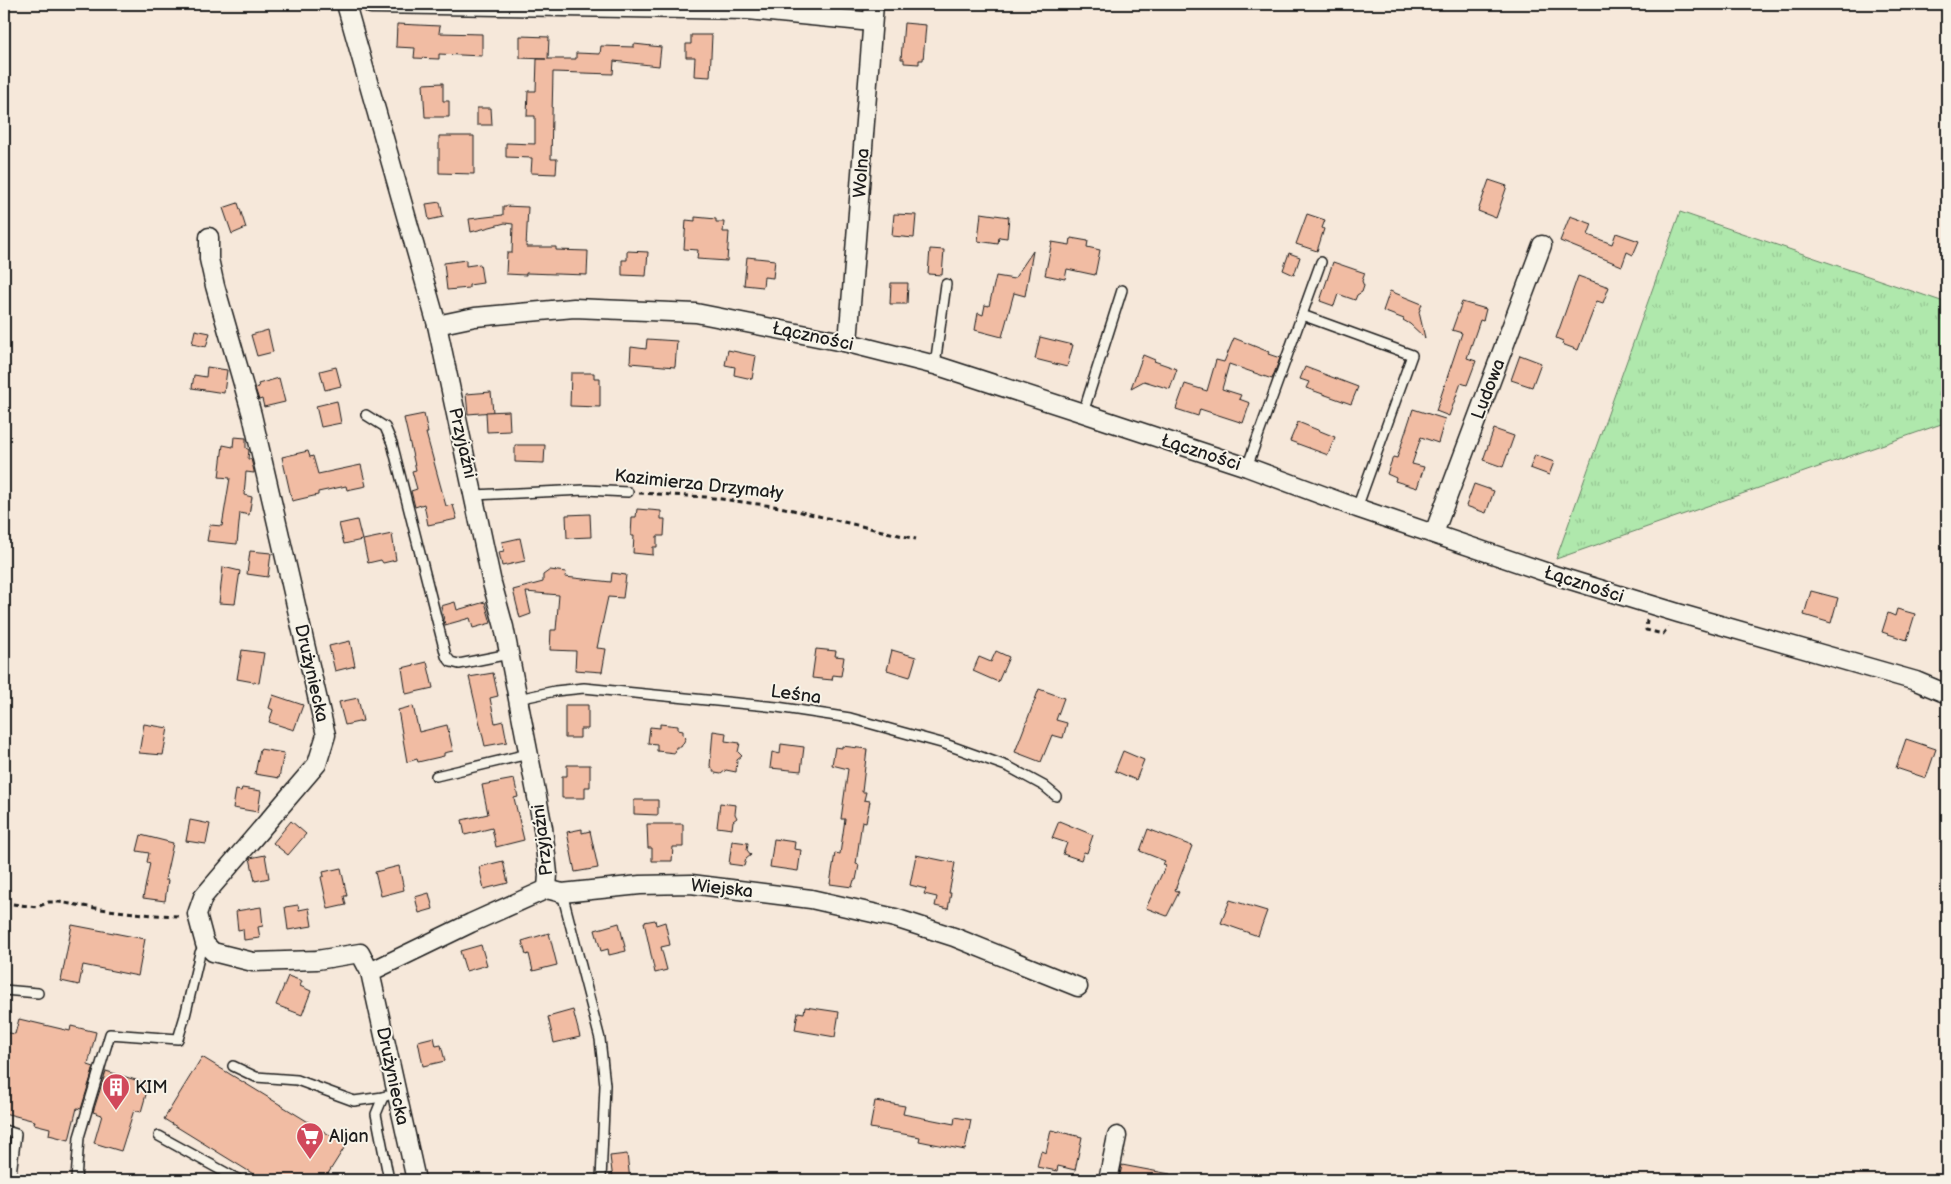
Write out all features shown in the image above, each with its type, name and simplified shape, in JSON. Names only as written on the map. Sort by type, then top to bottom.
[{"type":"street","name":"Przyjaźni","points":[[346,4],[437,325],[509,654],[543,828],[548,874],[554,891]]},
{"type":"street","points":[[371,4],[748,10],[872,22]]},
{"type":"street","name":"Wolna","points":[[848,343],[874,4]]},
{"type":"street","name":"Drużyniecka","points":[[197,914],[203,897],[317,764],[326,735],[252,414],[213,277],[209,259],[209,237]]},
{"type":"street","name":"Ludowa","points":[[1434,533],[1542,245]]},
{"type":"street","name":"Łączności","points":[[437,325],[475,317],[574,308],[677,312],[696,313],[848,343],[935,365],[1083,412],[1247,467],[1356,508],[1563,578],[1916,681],[1947,694]]},
{"type":"street","name":"Wiejska","points":[[370,972],[471,923],[554,891],[640,885],[692,884],[811,899],[895,918],[954,937],[1078,987]]},
{"type":"street","points":[[197,914],[205,944]]},
{"type":"street","name":"Drużyniecka","points":[[205,944],[213,952],[253,962],[317,960],[360,953],[370,972],[390,1095],[416,1180]]},
{"type":"street","points":[[1108,1180],[1117,1136]]},
{"type":"lane","points":[[1247,467],[1321,262]]},
{"type":"lane","points":[[935,365],[946,284]]},
{"type":"lane","points":[[1083,412],[1122,290]]},
{"type":"lane","points":[[1302,315],[1412,355],[1356,508]]},
{"type":"lane","points":[[366,415],[384,427],[392,443],[446,656],[451,662],[459,664],[509,654]]},
{"type":"lane","name":"Kazimierza Drzymały","points":[[474,495],[585,490],[628,492]]},
{"type":"lane","name":"Leśna","points":[[518,699],[555,691],[584,688],[777,707],[850,718],[945,744],[1010,767],[1044,786],[1056,796]]},
{"type":"lane","points":[[436,776],[528,754]]},
{"type":"lane","points":[[554,891],[600,1039],[605,1086],[601,1180]]},
{"type":"lane","points":[[76,1180],[79,1137],[110,1034],[178,1039],[200,953],[205,944]]},
{"type":"lane","points":[[4,990],[38,994]]},
{"type":"lane","points":[[234,1066],[256,1077],[297,1080],[354,1101],[390,1095]]},
{"type":"lane","points":[[389,1180],[376,1114],[390,1095]]},
{"type":"lane","points":[[4,1130],[16,1134],[11,1174],[14,1180]]},
{"type":"lane","points":[[160,1136],[239,1180]]},
{"type":"path","name":"Kazimierza Drzymały","points":[[628,492],[706,497],[780,507],[916,539]]},
{"type":"path","points":[[1646,616],[1646,630],[1663,634],[1666,628],[1670,626]]},
{"type":"path","points":[[4,903],[37,907],[49,902],[59,902],[154,916],[197,914]]},
{"type":"green space","points":[[1680,212],[1947,303],[1947,422],[1556,559]]},
{"type":"building","points":[[904,23],[926,25],[923,60],[919,60],[919,64],[904,63],[904,59],[901,59]]},
{"type":"building","points":[[397,24],[440,26],[439,33],[482,34],[482,56],[439,54],[439,59],[414,58],[415,48],[396,47]]},
{"type":"building","points":[[691,35],[712,35],[710,77],[694,76],[695,57],[686,57],[686,44],[691,44]]},
{"type":"building","points":[[520,36],[549,37],[548,59],[576,59],[576,53],[600,54],[601,46],[634,47],[634,44],[661,47],[659,66],[614,61],[613,74],[553,72],[551,159],[557,159],[556,174],[531,173],[532,158],[506,157],[506,143],[535,144],[535,116],[527,116],[528,91],[536,91],[537,59],[546,59],[520,58]]},
{"type":"building","points":[[443,83],[443,101],[449,101],[449,117],[425,117],[423,84]]},
{"type":"building","points":[[477,108],[491,108],[492,125],[477,125]]},
{"type":"building","points":[[439,136],[474,136],[474,174],[439,173]]},
{"type":"building","points":[[1489,180],[1507,186],[1496,218],[1478,211]]},
{"type":"building","points":[[440,202],[443,217],[429,220],[426,204]]},
{"type":"building","points":[[238,203],[246,228],[232,234],[223,208]]},
{"type":"building","points":[[503,206],[528,207],[526,247],[556,247],[556,250],[588,251],[587,275],[506,274],[507,253],[512,253],[513,224],[505,223],[471,232],[469,219],[503,215]]},
{"type":"building","points":[[981,213],[1009,217],[1007,238],[999,237],[998,244],[978,241]]},
{"type":"building","points":[[894,214],[916,215],[914,238],[892,236]]},
{"type":"building","points":[[1307,214],[1325,220],[1317,251],[1296,244]]},
{"type":"building","points":[[1570,216],[1592,224],[1588,235],[1612,244],[1616,233],[1639,241],[1633,255],[1627,252],[1622,266],[1560,241]]},
{"type":"building","points":[[695,217],[716,219],[716,222],[724,222],[723,232],[729,232],[727,261],[697,259],[698,250],[684,249],[686,220],[695,221]]},
{"type":"building","points":[[1071,238],[1088,241],[1087,247],[1100,250],[1095,275],[1067,269],[1065,279],[1045,275],[1052,242],[1070,245]]},
{"type":"building","points":[[930,249],[944,250],[942,275],[928,274]]},
{"type":"building","points":[[627,251],[648,252],[646,276],[622,275],[622,260],[627,260]]},
{"type":"building","points":[[1033,251],[1025,296],[1014,293],[1002,337],[975,330],[978,313],[983,315],[985,305],[989,306],[996,276],[1014,279]]},
{"type":"building","points":[[1289,253],[1300,257],[1294,275],[1283,270]]},
{"type":"building","points":[[747,257],[775,260],[773,278],[764,277],[763,287],[744,285]]},
{"type":"building","points":[[466,260],[466,266],[480,264],[483,283],[469,285],[469,288],[447,290],[444,263]]},
{"type":"building","points":[[1333,262],[1365,273],[1362,281],[1364,286],[1362,292],[1357,295],[1355,300],[1338,294],[1334,306],[1320,301]]},
{"type":"building","points":[[1578,276],[1609,287],[1603,303],[1597,301],[1578,350],[1562,344],[1563,341],[1556,338]]},
{"type":"building","points":[[891,283],[908,283],[907,304],[890,304]]},
{"type":"building","points":[[1390,291],[1422,304],[1419,312],[1425,338],[1404,319],[1383,311]]},
{"type":"building","points":[[1462,302],[1486,309],[1483,321],[1480,320],[1467,358],[1476,361],[1467,385],[1461,383],[1449,416],[1436,411],[1462,333],[1452,330]]},
{"type":"building","points":[[195,330],[210,333],[206,347],[192,344]]},
{"type":"building","points":[[268,330],[273,352],[257,356],[251,335]]},
{"type":"building","points":[[1040,337],[1073,345],[1067,367],[1035,359]]},
{"type":"building","points":[[1234,338],[1280,358],[1272,379],[1229,364],[1222,389],[1241,395],[1239,399],[1250,403],[1243,423],[1200,409],[1198,416],[1176,409],[1185,384],[1207,391],[1216,360],[1224,362]]},
{"type":"building","points":[[647,339],[677,341],[675,367],[630,363],[631,347],[646,349]]},
{"type":"building","points":[[728,350],[756,356],[752,379],[734,375],[735,367],[725,365]]},
{"type":"building","points":[[1143,355],[1177,369],[1170,389],[1144,381],[1131,388]]},
{"type":"building","points":[[1520,355],[1541,363],[1532,387],[1511,380]]},
{"type":"building","points":[[207,367],[227,370],[224,393],[192,388],[194,375],[206,377]]},
{"type":"building","points":[[336,367],[341,386],[325,390],[320,371]]},
{"type":"building","points":[[1305,367],[1358,387],[1351,404],[1306,388],[1309,382],[1300,379]]},
{"type":"building","points":[[571,373],[594,373],[594,378],[600,378],[600,407],[570,406]]},
{"type":"building","points":[[279,378],[285,402],[264,407],[262,399],[259,400],[255,388],[259,387],[258,384]]},
{"type":"building","points":[[491,392],[493,412],[468,414],[466,394]]},
{"type":"building","points":[[337,401],[341,423],[321,427],[316,406]]},
{"type":"building","points":[[1413,409],[1445,419],[1438,443],[1421,437],[1412,464],[1424,467],[1417,488],[1395,481],[1396,478],[1387,474],[1393,457],[1397,458]]},
{"type":"building","points":[[509,411],[510,431],[487,432],[486,412]]},
{"type":"building","points":[[424,414],[428,433],[426,433],[446,506],[453,505],[457,519],[428,525],[424,504],[415,507],[411,491],[417,489],[412,471],[416,470],[404,418]]},
{"type":"building","points":[[1298,422],[1335,437],[1328,455],[1290,441]]},
{"type":"building","points":[[1494,429],[1514,436],[1503,467],[1483,460]]},
{"type":"building","points":[[234,437],[246,438],[246,448],[249,450],[248,459],[251,459],[254,471],[254,473],[246,472],[244,495],[252,497],[249,515],[240,513],[237,544],[207,541],[210,525],[222,526],[230,478],[219,477],[223,445],[233,447]]},
{"type":"building","points":[[515,445],[545,445],[544,463],[515,462]]},
{"type":"building","points":[[308,451],[310,457],[313,456],[318,474],[361,465],[366,486],[347,490],[346,486],[318,492],[318,495],[292,501],[282,457]]},
{"type":"building","points":[[1535,455],[1554,462],[1549,475],[1530,468]]},
{"type":"building","points":[[1474,484],[1494,491],[1486,513],[1466,506]]},
{"type":"building","points":[[637,509],[661,511],[661,519],[665,519],[664,536],[657,536],[657,547],[653,547],[653,555],[633,553],[634,536],[631,536],[632,517],[636,517]]},
{"type":"building","points":[[590,514],[591,537],[567,538],[566,515]]},
{"type":"building","points":[[357,520],[362,540],[344,544],[339,524]]},
{"type":"building","points":[[392,534],[396,560],[383,563],[381,560],[368,563],[363,540]]},
{"type":"building","points":[[520,538],[525,561],[502,566],[499,552],[504,551],[502,542]]},
{"type":"building","points":[[250,551],[271,553],[268,577],[247,574]]},
{"type":"building","points":[[223,567],[240,571],[235,604],[219,603]]},
{"type":"building","points":[[550,570],[566,572],[565,577],[611,582],[612,573],[626,575],[623,598],[608,597],[597,648],[606,649],[602,672],[575,670],[576,651],[550,650],[551,630],[556,630],[559,595],[526,592],[531,614],[520,618],[513,590],[543,582],[543,575]]},
{"type":"building","points":[[1811,591],[1838,598],[1831,623],[1804,615]]},
{"type":"building","points":[[455,602],[457,610],[485,602],[491,623],[473,628],[470,618],[445,625],[441,606]]},
{"type":"building","points":[[1897,609],[1915,614],[1907,640],[1882,632],[1888,613],[1895,616]]},
{"type":"building","points":[[350,641],[355,666],[335,671],[329,646]]},
{"type":"building","points":[[816,649],[836,651],[835,656],[844,657],[841,676],[833,675],[832,680],[812,678]]},
{"type":"building","points":[[242,650],[264,653],[259,683],[237,679]]},
{"type":"building","points":[[892,650],[916,657],[910,677],[887,670]]},
{"type":"building","points":[[996,651],[1009,657],[998,682],[973,671],[979,657],[991,662]]},
{"type":"building","points":[[427,662],[433,688],[406,694],[402,668]]},
{"type":"building","points":[[493,673],[498,696],[490,698],[495,723],[503,721],[507,742],[485,746],[469,677]]},
{"type":"building","points":[[1039,689],[1064,698],[1056,720],[1067,723],[1063,738],[1052,735],[1041,762],[1015,752]]},
{"type":"building","points":[[273,695],[303,705],[294,730],[269,722],[273,710],[269,708]]},
{"type":"building","points":[[358,698],[363,721],[345,725],[339,702]]},
{"type":"building","points":[[565,705],[588,705],[588,729],[580,729],[580,738],[565,738]]},
{"type":"building","points":[[413,706],[419,732],[447,725],[453,751],[444,753],[444,756],[418,762],[417,759],[407,762],[398,710]]},
{"type":"building","points":[[144,724],[168,728],[163,755],[139,753]]},
{"type":"building","points":[[660,724],[678,726],[678,730],[683,731],[683,735],[686,738],[681,747],[676,747],[675,753],[657,751],[657,744],[648,743],[650,727],[660,728]]},
{"type":"building","points":[[713,731],[726,733],[725,741],[740,743],[738,752],[742,756],[737,760],[736,772],[726,770],[721,774],[715,773],[710,766]]},
{"type":"building","points":[[1906,739],[1936,749],[1926,778],[1896,768]]},
{"type":"building","points":[[781,744],[804,747],[801,771],[770,768],[772,752],[780,754]]},
{"type":"building","points":[[842,746],[867,749],[862,792],[866,792],[864,800],[870,801],[866,822],[862,821],[856,864],[859,865],[856,880],[854,880],[852,887],[830,884],[835,853],[840,854],[845,819],[841,819],[848,769],[832,765],[835,747],[842,748]]},
{"type":"building","points":[[260,749],[284,753],[279,778],[255,774]]},
{"type":"building","points":[[1123,751],[1144,760],[1136,780],[1115,771]]},
{"type":"building","points":[[567,765],[590,765],[590,787],[585,787],[585,798],[562,798],[562,776],[567,776]]},
{"type":"building","points":[[514,779],[518,797],[514,798],[524,840],[496,847],[492,828],[465,835],[462,820],[488,814],[482,785]]},
{"type":"building","points":[[242,788],[261,791],[258,812],[233,808],[236,790],[241,791]]},
{"type":"building","points":[[634,800],[658,800],[658,815],[634,814]]},
{"type":"building","points":[[720,803],[736,805],[735,814],[737,818],[733,821],[732,829],[717,827]]},
{"type":"building","points":[[190,820],[210,824],[206,844],[186,841]]},
{"type":"building","points":[[291,821],[306,834],[288,855],[273,843]]},
{"type":"building","points":[[1059,821],[1093,835],[1087,853],[1084,852],[1081,860],[1063,854],[1067,843],[1052,838]]},
{"type":"building","points":[[647,824],[683,824],[683,847],[673,847],[672,861],[652,861],[652,848],[648,848]]},
{"type":"building","points":[[582,829],[582,833],[590,831],[598,868],[575,872],[567,832]]},
{"type":"building","points":[[1148,829],[1192,846],[1175,890],[1179,892],[1167,916],[1146,908],[1166,865],[1163,864],[1165,861],[1140,851]]},
{"type":"building","points":[[141,835],[173,843],[165,880],[168,880],[165,901],[143,898],[150,863],[147,862],[149,853],[137,851]]},
{"type":"building","points":[[774,839],[795,842],[794,849],[801,850],[798,871],[770,867]]},
{"type":"building","points":[[732,841],[748,843],[747,850],[751,855],[746,859],[744,866],[729,864]]},
{"type":"building","points":[[265,855],[269,878],[255,881],[250,858]]},
{"type":"building","points":[[916,855],[955,863],[948,909],[935,906],[937,897],[924,894],[926,889],[910,885]]},
{"type":"building","points":[[503,861],[508,883],[484,889],[479,867]]},
{"type":"building","points":[[399,866],[404,890],[381,896],[375,872]]},
{"type":"building","points":[[341,868],[347,896],[344,896],[346,905],[328,909],[321,877],[324,876],[323,872]]},
{"type":"building","points":[[429,893],[433,909],[419,913],[415,897]]},
{"type":"building","points":[[1230,900],[1267,911],[1258,936],[1221,923]]},
{"type":"building","points":[[298,905],[299,910],[309,908],[312,926],[288,930],[285,907]]},
{"type":"building","points":[[261,907],[263,926],[258,927],[260,938],[244,940],[243,929],[238,930],[236,911]]},
{"type":"building","points":[[655,920],[656,925],[665,922],[670,945],[661,947],[667,970],[655,973],[644,922]]},
{"type":"building","points":[[619,923],[626,951],[609,955],[608,949],[601,951],[595,930]]},
{"type":"building","points":[[72,925],[145,939],[138,976],[83,965],[79,985],[61,981]]},
{"type":"building","points":[[549,933],[557,965],[533,971],[529,954],[526,955],[522,941]]},
{"type":"building","points":[[481,945],[487,965],[466,971],[460,951]]},
{"type":"building","points":[[288,976],[302,981],[300,986],[311,991],[302,1015],[276,1005]]},
{"type":"building","points":[[805,1007],[839,1012],[835,1037],[795,1030],[798,1012],[804,1013]]},
{"type":"building","points":[[573,1010],[580,1037],[554,1043],[548,1017]]},
{"type":"building","points":[[19,1019],[70,1031],[71,1026],[96,1032],[88,1065],[94,1067],[81,1109],[77,1108],[69,1140],[49,1135],[50,1128],[34,1124],[35,1121],[4,1113],[4,1032],[15,1034]]},
{"type":"building","points":[[434,1037],[436,1046],[441,1045],[445,1061],[423,1066],[418,1041]]},
{"type":"building","points":[[202,1057],[346,1145],[324,1180],[263,1180],[164,1119]]},
{"type":"building","name":"KIM","points":[[106,1071],[149,1084],[141,1112],[134,1110],[121,1151],[94,1143],[102,1115],[93,1112]]},
{"type":"building","points":[[875,1101],[905,1106],[903,1114],[954,1124],[955,1117],[971,1120],[965,1150],[919,1141],[920,1137],[870,1128]]},
{"type":"building","points":[[1051,1130],[1082,1137],[1075,1170],[1058,1166],[1057,1171],[1037,1167],[1041,1151],[1046,1153]]},
{"type":"building","points":[[627,1154],[630,1180],[613,1180],[610,1156]]},
{"type":"building","points":[[1122,1165],[1170,1174],[1169,1180],[1119,1180]]},
{"type":"place","name":"KIM","points":[[116,1111]]},
{"type":"place","name":"Aljan","points":[[310,1160]]}]
